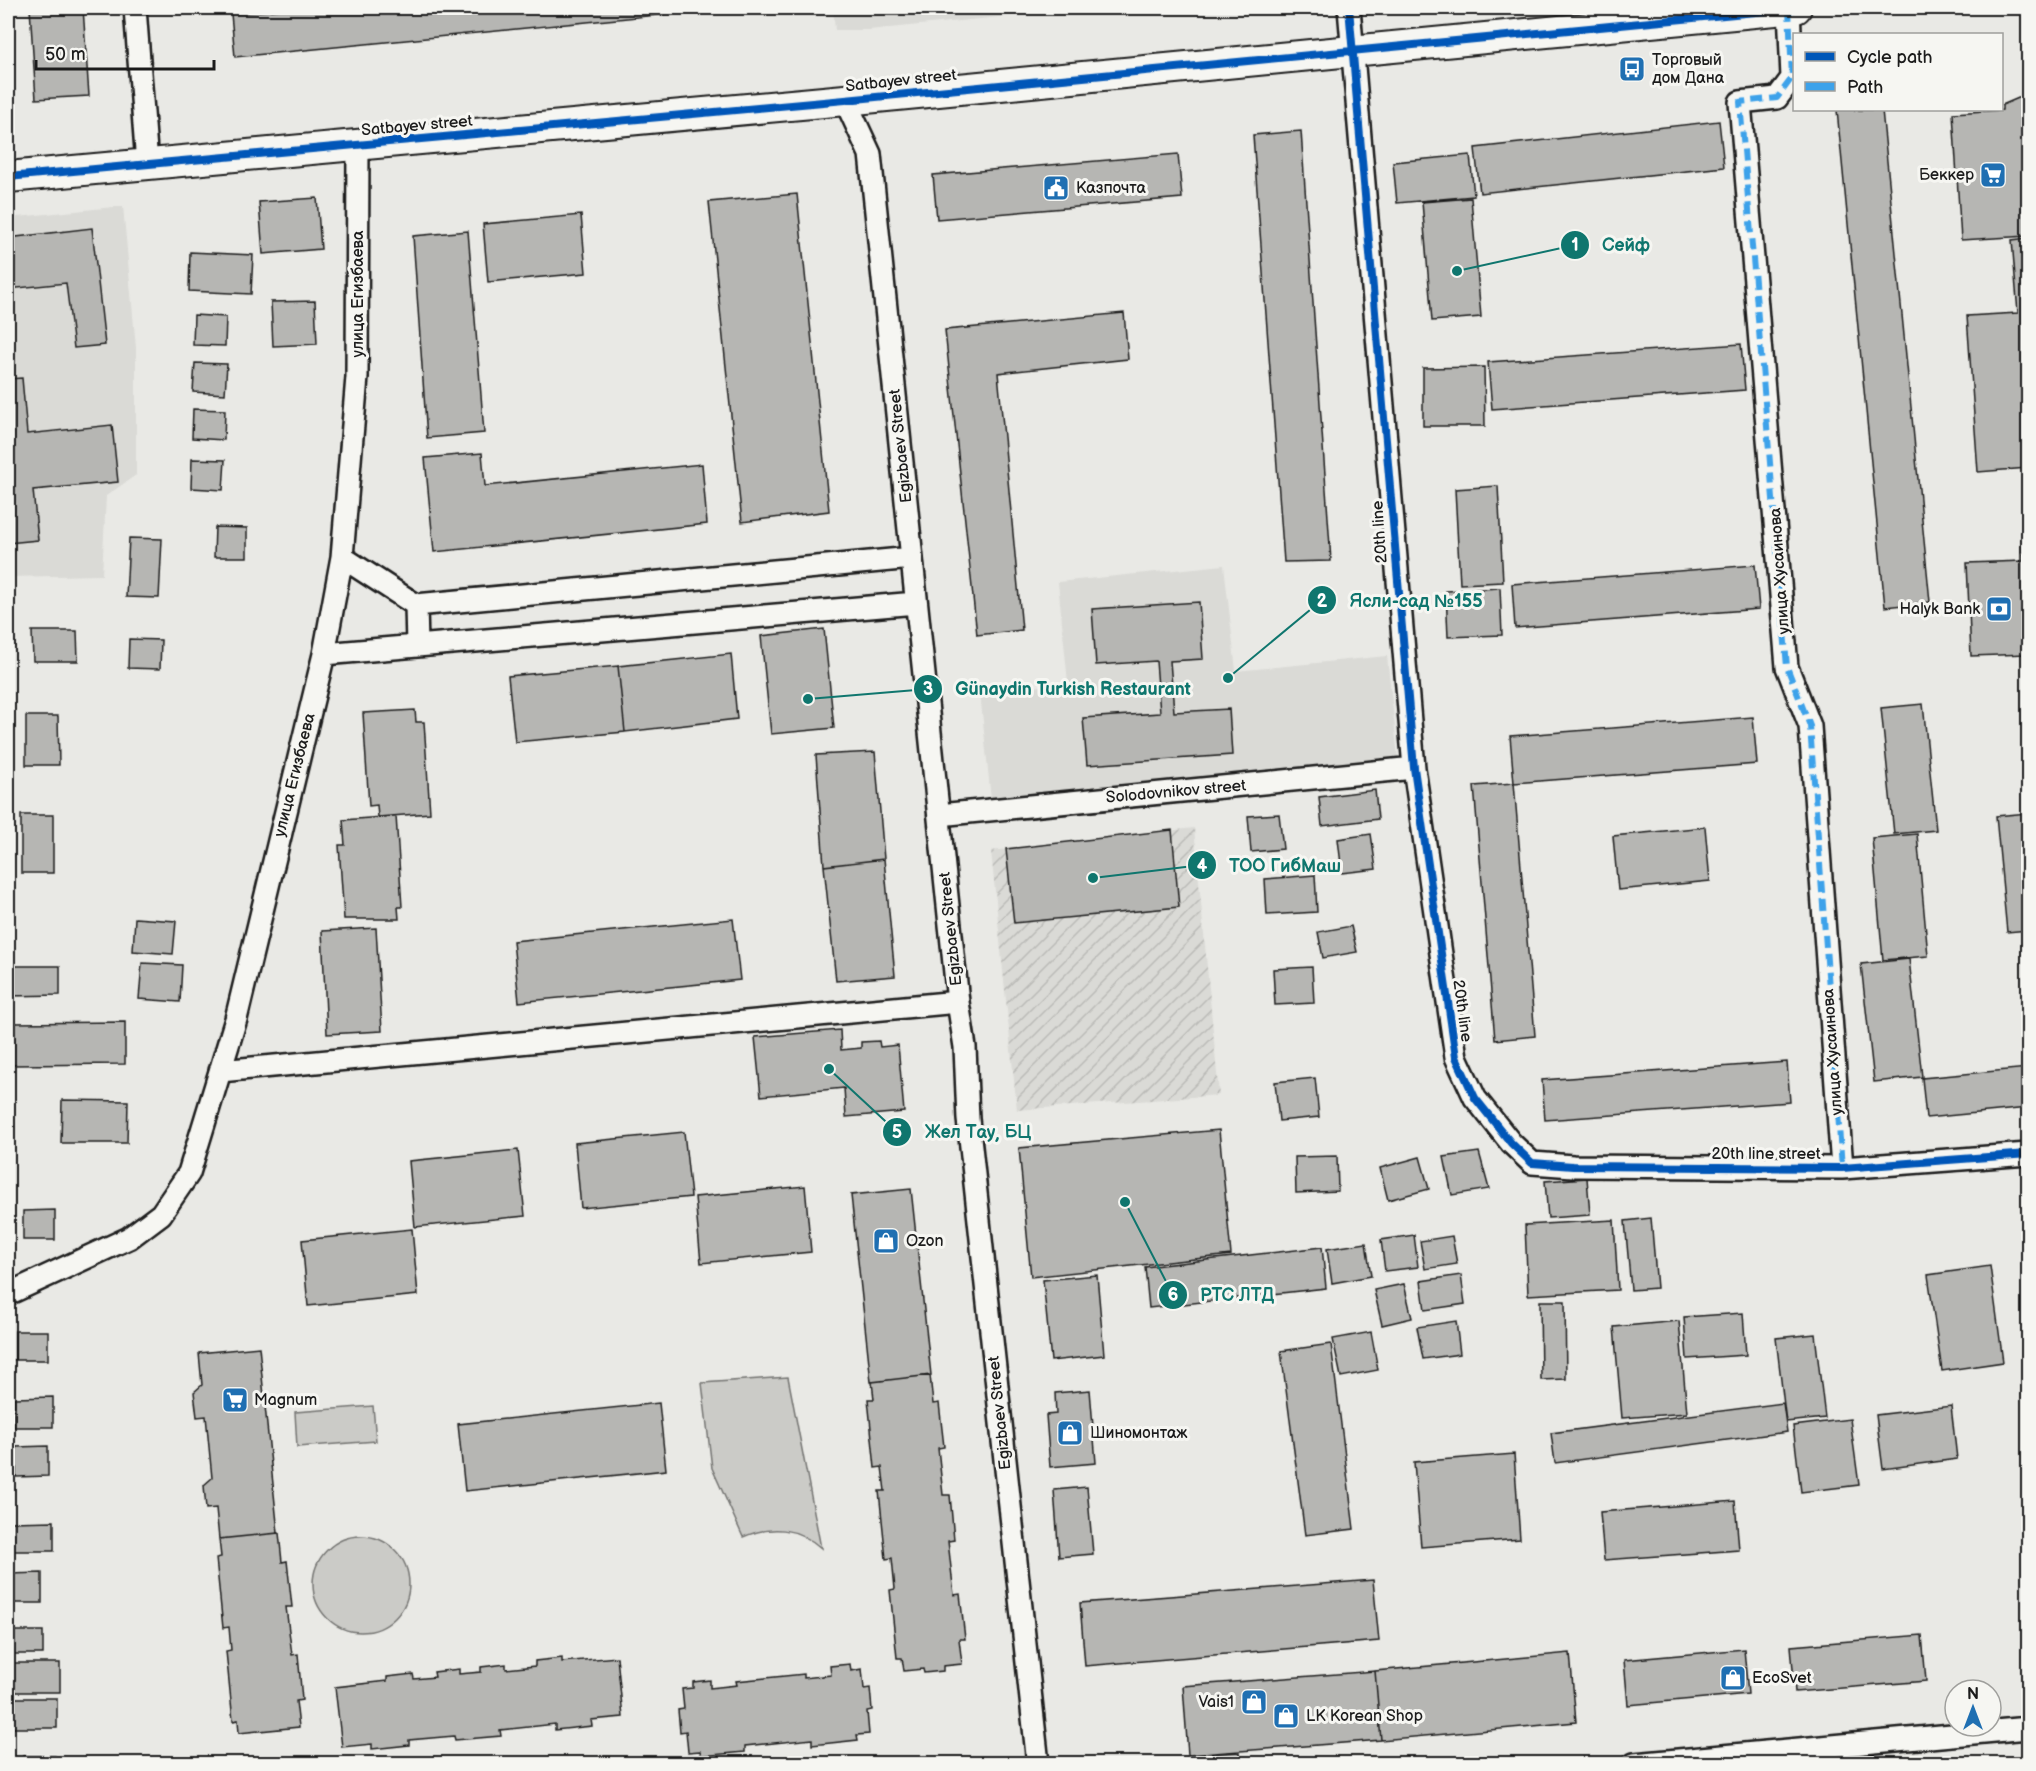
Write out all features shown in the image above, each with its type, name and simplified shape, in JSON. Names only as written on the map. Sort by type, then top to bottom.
[{"type":"main road","name":"Satbayev street","points":[[8,177],[845,100],[1796,8]]},
{"type":"street","points":[[135,8],[147,164]]},
{"type":"street","name":"20th line","points":[[1349,8],[1414,768],[1455,1057],[1475,1098],[1511,1143]]},
{"type":"street","name":"улица Хусаинова","points":[[1789,8],[1792,78],[1777,98],[1740,102],[1787,668],[1810,726],[1842,1168]]},
{"type":"street","name":"Egizbaev Street","points":[[845,100],[870,154],[964,1047],[968,1119],[1038,1764]]},
{"type":"street","name":"улица Егизбаева","points":[[8,1294],[129,1238],[161,1214],[189,1173],[236,1019],[324,654],[342,557],[357,377],[358,145]]},
{"type":"street","points":[[342,557],[416,605],[912,558]]},
{"type":"street","points":[[324,654],[916,603]]},
{"type":"street","points":[[416,605],[417,646]]},
{"type":"street","name":"Solodovnikov street","points":[[939,815],[1414,768]]},
{"type":"street","points":[[220,1071],[958,1002]]},
{"type":"street","name":"20th line street","points":[[1511,1143],[1532,1163],[1563,1165],[1842,1168],[2028,1154]]},
{"type":"street","points":[[1634,1764],[2028,1728]]},
{"type":"shaded area","points":[[833,8],[1089,8],[869,30],[835,30]]},
{"type":"shaded area","points":[[123,206],[136,348],[136,475],[106,496],[102,575],[8,577],[8,218]]},
{"type":"shaded area","points":[[1224,565],[1236,671],[1387,656],[1398,758],[991,799],[980,693],[1068,683],[1058,582]]},
{"type":"shaded area","points":[[1194,828],[1219,1095],[1017,1110],[991,851]]},
{"type":"shaded area","points":[[788,1377],[821,1548],[803,1536],[784,1530],[764,1531],[743,1537],[712,1468],[702,1383]]},
{"type":"shaded area","points":[[373,1406],[376,1441],[297,1447],[295,1412]]},
{"type":"shaded area","points":[[361,1536],[379,1540],[395,1550],[405,1566],[409,1584],[405,1602],[395,1618],[379,1628],[361,1632],[343,1628],[327,1618],[317,1602],[313,1584],[317,1566],[327,1550],[343,1540]]},
{"type":"building","points":[[30,8],[83,8],[89,96],[36,99]]},
{"type":"building","points":[[293,8],[728,8],[235,57],[231,14]]},
{"type":"building","name":"Беккер","points":[[2028,94],[2028,236],[1961,240],[1953,113],[2003,111],[2003,105]]},
{"type":"building","points":[[1837,111],[1882,111],[1930,602],[1885,607]]},
{"type":"building","points":[[1719,121],[1724,167],[1480,193],[1475,148]]},
{"type":"building","points":[[1301,131],[1331,561],[1284,562],[1253,135]]},
{"type":"building","points":[[1178,154],[1182,198],[937,219],[933,175]]},
{"type":"building","points":[[1470,155],[1474,196],[1397,203],[1393,162]]},
{"type":"building","points":[[797,194],[829,511],[742,522],[709,202]]},
{"type":"building","points":[[317,198],[321,249],[263,254],[259,202]]},
{"type":"building","points":[[1471,198],[1481,317],[1432,321],[1422,202]]},
{"type":"building","points":[[581,215],[586,273],[488,282],[483,224]]},
{"type":"building","points":[[92,228],[105,345],[74,348],[66,283],[8,289],[8,238]]},
{"type":"building","points":[[468,231],[484,433],[427,438],[413,236]]},
{"type":"building","points":[[2028,238],[2028,468],[1978,472],[1967,316],[2018,313],[2012,240]]},
{"type":"building","points":[[190,252],[253,255],[251,294],[189,291]]},
{"type":"building","points":[[315,301],[317,344],[273,346],[271,302]]},
{"type":"building","points":[[1124,313],[1128,359],[998,373],[1022,630],[977,635],[945,330]]},
{"type":"building","points":[[194,315],[226,317],[225,346],[193,345]]},
{"type":"building","points":[[1741,344],[1745,390],[1492,409],[1488,362]]},
{"type":"building","points":[[195,363],[227,364],[225,394],[193,392]]},
{"type":"building","points":[[1484,367],[1485,426],[1423,426],[1423,368]]},
{"type":"building","points":[[22,378],[27,434],[112,425],[118,482],[33,490],[38,540],[8,543],[8,379]]},
{"type":"building","points":[[193,409],[225,410],[224,440],[192,438]]},
{"type":"building","points":[[482,453],[485,486],[702,464],[707,524],[434,552],[425,458]]},
{"type":"building","points":[[192,459],[225,460],[223,490],[191,488]]},
{"type":"building","points":[[1498,486],[1503,582],[1460,584],[1455,489]]},
{"type":"building","points":[[215,527],[247,528],[247,557],[214,557]]},
{"type":"building","name":"Halyk Bank","points":[[2022,528],[2028,528],[2028,686],[2027,654],[1971,656],[1967,563],[2023,561]]},
{"type":"building","points":[[129,538],[162,539],[159,598],[126,597]]},
{"type":"building","points":[[1755,565],[1759,609],[1515,628],[1512,584]]},
{"type":"building","points":[[1500,588],[1502,635],[1448,637],[1446,591]]},
{"type":"building","points":[[1199,602],[1203,659],[1170,661],[1174,712],[1229,709],[1232,755],[1087,765],[1083,718],[1160,713],[1156,661],[1096,665],[1092,609]]},
{"type":"building","points":[[824,629],[834,728],[771,734],[761,636]]},
{"type":"building","points":[[32,631],[77,631],[78,661],[33,661]]},
{"type":"building","points":[[129,639],[161,640],[160,669],[128,668]]},
{"type":"building","points":[[731,654],[737,719],[625,732],[618,666]]},
{"type":"building","points":[[618,666],[625,732],[515,742],[508,676]]},
{"type":"building","points":[[1923,704],[1936,830],[1894,834],[1881,708]]},
{"type":"building","points":[[415,710],[416,722],[424,722],[430,813],[378,817],[377,805],[369,806],[363,713]]},
{"type":"building","points":[[26,716],[58,716],[59,765],[26,765]]},
{"type":"building","points":[[1753,717],[1757,764],[1514,783],[1510,736]]},
{"type":"building","points":[[875,752],[884,859],[824,866],[816,755]]},
{"type":"building","points":[[1514,783],[1535,1036],[1495,1040],[1474,786]]},
{"type":"building","points":[[1375,790],[1378,819],[1322,826],[1319,797]]},
{"type":"building","points":[[2028,813],[2028,930],[2007,932],[1996,816]]},
{"type":"building","points":[[1279,814],[1283,849],[1251,852],[1248,816]]},
{"type":"building","points":[[21,815],[53,815],[53,873],[21,873]]},
{"type":"building","points":[[396,816],[402,907],[398,907],[399,919],[344,919],[339,845],[345,845],[343,820]]},
{"type":"building","points":[[1705,827],[1710,881],[1618,890],[1613,836]]},
{"type":"building","points":[[1172,830],[1179,907],[1014,923],[1006,849]]},
{"type":"building","points":[[1371,834],[1376,869],[1342,873],[1338,839]]},
{"type":"building","points":[[1917,834],[1928,956],[1883,960],[1872,838]]},
{"type":"building","points":[[884,859],[895,976],[836,981],[824,866]]},
{"type":"building","points":[[1315,875],[1317,912],[1267,915],[1265,879]]},
{"type":"building","points":[[135,918],[176,921],[173,954],[133,951]]},
{"type":"building","points":[[733,919],[740,980],[519,1002],[513,941]]},
{"type":"building","points":[[1351,926],[1357,952],[1323,958],[1318,932]]},
{"type":"building","points":[[376,928],[382,1031],[327,1034],[322,931]]},
{"type":"building","points":[[1909,959],[1922,1077],[1874,1082],[1861,964]]},
{"type":"building","points":[[142,963],[182,965],[180,1002],[139,999]]},
{"type":"building","points":[[8,966],[60,966],[60,995],[8,996]]},
{"type":"building","points":[[1312,967],[1314,1003],[1275,1005],[1273,969]]},
{"type":"building","points":[[125,1022],[125,1064],[12,1065],[12,1023]]},
{"type":"building","points":[[840,1030],[841,1050],[861,1048],[861,1042],[879,1041],[880,1047],[898,1045],[904,1112],[846,1117],[844,1088],[761,1096],[755,1037]]},
{"type":"building","points":[[1787,1062],[1790,1102],[1545,1120],[1542,1080]]},
{"type":"building","points":[[2028,1068],[2028,1108],[1926,1118],[1922,1078]]},
{"type":"building","points":[[1315,1078],[1319,1117],[1279,1121],[1275,1082]]},
{"type":"building","points":[[62,1100],[128,1101],[127,1143],[61,1143]]},
{"type":"building","points":[[1219,1130],[1231,1255],[1031,1277],[1019,1148]]},
{"type":"building","points":[[684,1132],[691,1197],[581,1208],[575,1143]]},
{"type":"building","points":[[518,1150],[525,1216],[415,1227],[409,1161]]},
{"type":"building","points":[[1479,1152],[1489,1189],[1452,1195],[1444,1157]]},
{"type":"building","points":[[1337,1156],[1338,1191],[1296,1193],[1295,1157]]},
{"type":"building","points":[[1420,1157],[1429,1189],[1388,1200],[1380,1168]]},
{"type":"building","points":[[1587,1178],[1590,1215],[1548,1218],[1545,1181]]},
{"type":"building","points":[[805,1186],[811,1252],[701,1263],[695,1197]]},
{"type":"building","points":[[911,1189],[931,1375],[871,1382],[851,1195]]},
{"type":"building","points":[[55,1210],[55,1240],[23,1240],[23,1211]]},
{"type":"building","points":[[1651,1218],[1657,1288],[1631,1290],[1625,1221]]},
{"type":"building","points":[[1614,1220],[1618,1290],[1528,1295],[1525,1225]]},
{"type":"building","points":[[412,1229],[418,1295],[308,1306],[302,1240]]},
{"type":"building","points":[[1414,1235],[1418,1267],[1385,1271],[1381,1240]]},
{"type":"building","points":[[1452,1236],[1457,1264],[1425,1269],[1420,1241]]},
{"type":"building","points":[[1366,1243],[1371,1276],[1332,1283],[1327,1249]]},
{"type":"building","points":[[1322,1247],[1326,1288],[1149,1308],[1145,1267]]},
{"type":"building","points":[[1990,1266],[2003,1362],[1942,1371],[1928,1275]]},
{"type":"building","points":[[1097,1275],[1104,1355],[1051,1361],[1043,1280]]},
{"type":"building","points":[[1461,1275],[1465,1304],[1425,1310],[1421,1281]]},
{"type":"building","points":[[1404,1284],[1412,1318],[1382,1325],[1374,1290]]},
{"type":"building","points":[[1540,1301],[1565,1301],[1566,1379],[1541,1380]]},
{"type":"building","points":[[1743,1313],[1746,1355],[1687,1359],[1684,1317]]},
{"type":"building","points":[[1456,1321],[1460,1354],[1423,1359],[1417,1327]]},
{"type":"building","points":[[1679,1321],[1687,1413],[1622,1418],[1614,1327]]},
{"type":"building","points":[[15,1331],[48,1331],[48,1360],[15,1360]]},
{"type":"building","points":[[1371,1332],[1378,1370],[1341,1377],[1333,1339]]},
{"type":"building","points":[[1815,1334],[1825,1418],[1786,1422],[1776,1338]]},
{"type":"building","points":[[1331,1344],[1354,1529],[1305,1535],[1281,1351]]},
{"type":"building","points":[[259,1347],[278,1533],[219,1539],[216,1508],[206,1509],[204,1485],[212,1478],[206,1416],[197,1417],[194,1392],[202,1385],[199,1353]]},
{"type":"building","points":[[930,1375],[933,1404],[939,1403],[944,1447],[938,1448],[943,1495],[950,1495],[954,1540],[948,1541],[954,1595],[960,1594],[965,1639],[959,1639],[962,1664],[943,1666],[943,1671],[924,1673],[923,1669],[904,1671],[902,1658],[897,1658],[890,1590],[895,1589],[892,1558],[886,1559],[879,1491],[885,1491],[882,1467],[875,1468],[868,1399],[874,1399],[872,1382]]},
{"type":"building","points":[[1090,1390],[1096,1463],[1050,1467],[1046,1415],[1056,1414],[1055,1393]]},
{"type":"building","points":[[53,1397],[53,1427],[14,1427],[14,1398]]},
{"type":"building","points":[[659,1403],[666,1470],[465,1491],[458,1424]]},
{"type":"building","points":[[1783,1403],[1787,1432],[1555,1463],[1551,1433]]},
{"type":"building","points":[[1951,1406],[1957,1459],[1883,1469],[1876,1415]]},
{"type":"building","points":[[1850,1419],[1859,1485],[1801,1492],[1793,1426]]},
{"type":"building","points":[[48,1446],[48,1476],[16,1477],[16,1447]]},
{"type":"building","points":[[1514,1454],[1520,1539],[1421,1547],[1414,1462]]},
{"type":"building","points":[[1087,1487],[1093,1554],[1059,1557],[1054,1490]]},
{"type":"building","points":[[1735,1501],[1739,1550],[1604,1560],[1600,1512]]},
{"type":"building","points":[[54,1521],[54,1551],[11,1551],[11,1522]]},
{"type":"building","points":[[279,1533],[282,1562],[287,1561],[292,1607],[286,1607],[292,1655],[298,1654],[302,1700],[296,1701],[299,1727],[239,1733],[238,1720],[233,1721],[226,1651],[231,1650],[229,1627],[223,1628],[216,1558],[221,1557],[219,1539]]},
{"type":"building","points":[[42,1573],[42,1603],[9,1603],[9,1574]]},
{"type":"building","points":[[1373,1580],[1379,1641],[1085,1666],[1080,1603]]},
{"type":"building","points":[[10,1631],[43,1631],[43,1654],[10,1654]]},
{"type":"building","points":[[1922,1635],[1926,1681],[1795,1692],[1791,1646]]},
{"type":"building","points":[[1744,1649],[1748,1694],[1628,1705],[1624,1660]]},
{"type":"building","points":[[1570,1653],[1576,1722],[1381,1740],[1375,1671]]},
{"type":"building","points":[[617,1657],[623,1717],[591,1720],[592,1726],[555,1730],[555,1724],[500,1730],[501,1736],[455,1740],[454,1736],[409,1740],[409,1745],[372,1749],[372,1744],[342,1747],[335,1687],[387,1681],[387,1677],[413,1674],[414,1679],[435,1677],[434,1672],[459,1669],[459,1674],[481,1672],[481,1667],[506,1664],[506,1669],[535,1666],[535,1661],[562,1658],[562,1662]]},
{"type":"building","points":[[8,1663],[60,1663],[60,1692],[8,1692]]},
{"type":"building","points":[[850,1664],[851,1671],[862,1669],[864,1689],[870,1688],[872,1710],[867,1711],[869,1734],[857,1735],[858,1740],[812,1745],[812,1739],[745,1746],[745,1752],[701,1756],[700,1751],[688,1752],[686,1731],[680,1732],[678,1710],[684,1709],[682,1689],[693,1688],[693,1682],[710,1680],[710,1688],[737,1685],[736,1681],[804,1674],[804,1678],[831,1675],[830,1666]]},
{"type":"building","points":[[1375,1671],[1381,1740],[1188,1755],[1183,1686]]},
{"type":"building","points":[[11,1698],[57,1698],[57,1728],[11,1728]]},
{"type":"building","points":[[1240,1752],[1241,1764],[1188,1764],[1188,1755]]},
{"type":"building","points":[[23,1756],[55,1756],[55,1764],[23,1764]]},
{"type":"marked path","points":[[1789,8],[1792,78],[1777,98],[1740,102],[1787,667],[1810,726],[1842,1168]]},
{"type":"cycle path","points":[[1349,8],[1414,768],[1456,1057],[1475,1098],[1511,1143],[1532,1163],[1573,1166],[1842,1168],[2028,1154]]},
{"type":"cycle path","points":[[8,177],[845,100],[1796,8]]},
{"type":"place","name":"Торговый дом Дана","points":[[1632,69]]},
{"type":"place","name":"Беккер","points":[[1993,175]]},
{"type":"place","name":"Казпочта","points":[[1056,188]]},
{"type":"place","name":"Сейф","points":[[1457,271]]},
{"type":"place","name":"Halyk Bank","points":[[1999,609]]},
{"type":"place","name":"Ясли-сад №155","points":[[1228,678]]},
{"type":"place","name":"Günaydin Turkish Restaurant","points":[[808,699]]},
{"type":"place","name":"ТОО ГибМаш","points":[[1093,878]]},
{"type":"place","name":"Жел Тау, БЦ","points":[[829,1069]]},
{"type":"place","name":"РТС ЛТД","points":[[1125,1202]]},
{"type":"place","name":"Ozon","points":[[886,1241]]},
{"type":"place","name":"Magnum","points":[[235,1400]]},
{"type":"place","name":"Шиномонтаж","points":[[1070,1433]]},
{"type":"place","name":"EcoSvet","points":[[1733,1678]]},
{"type":"place","name":"Vais1","points":[[1254,1702]]},
{"type":"place","name":"LK Korean Shop","points":[[1286,1716]]}]
